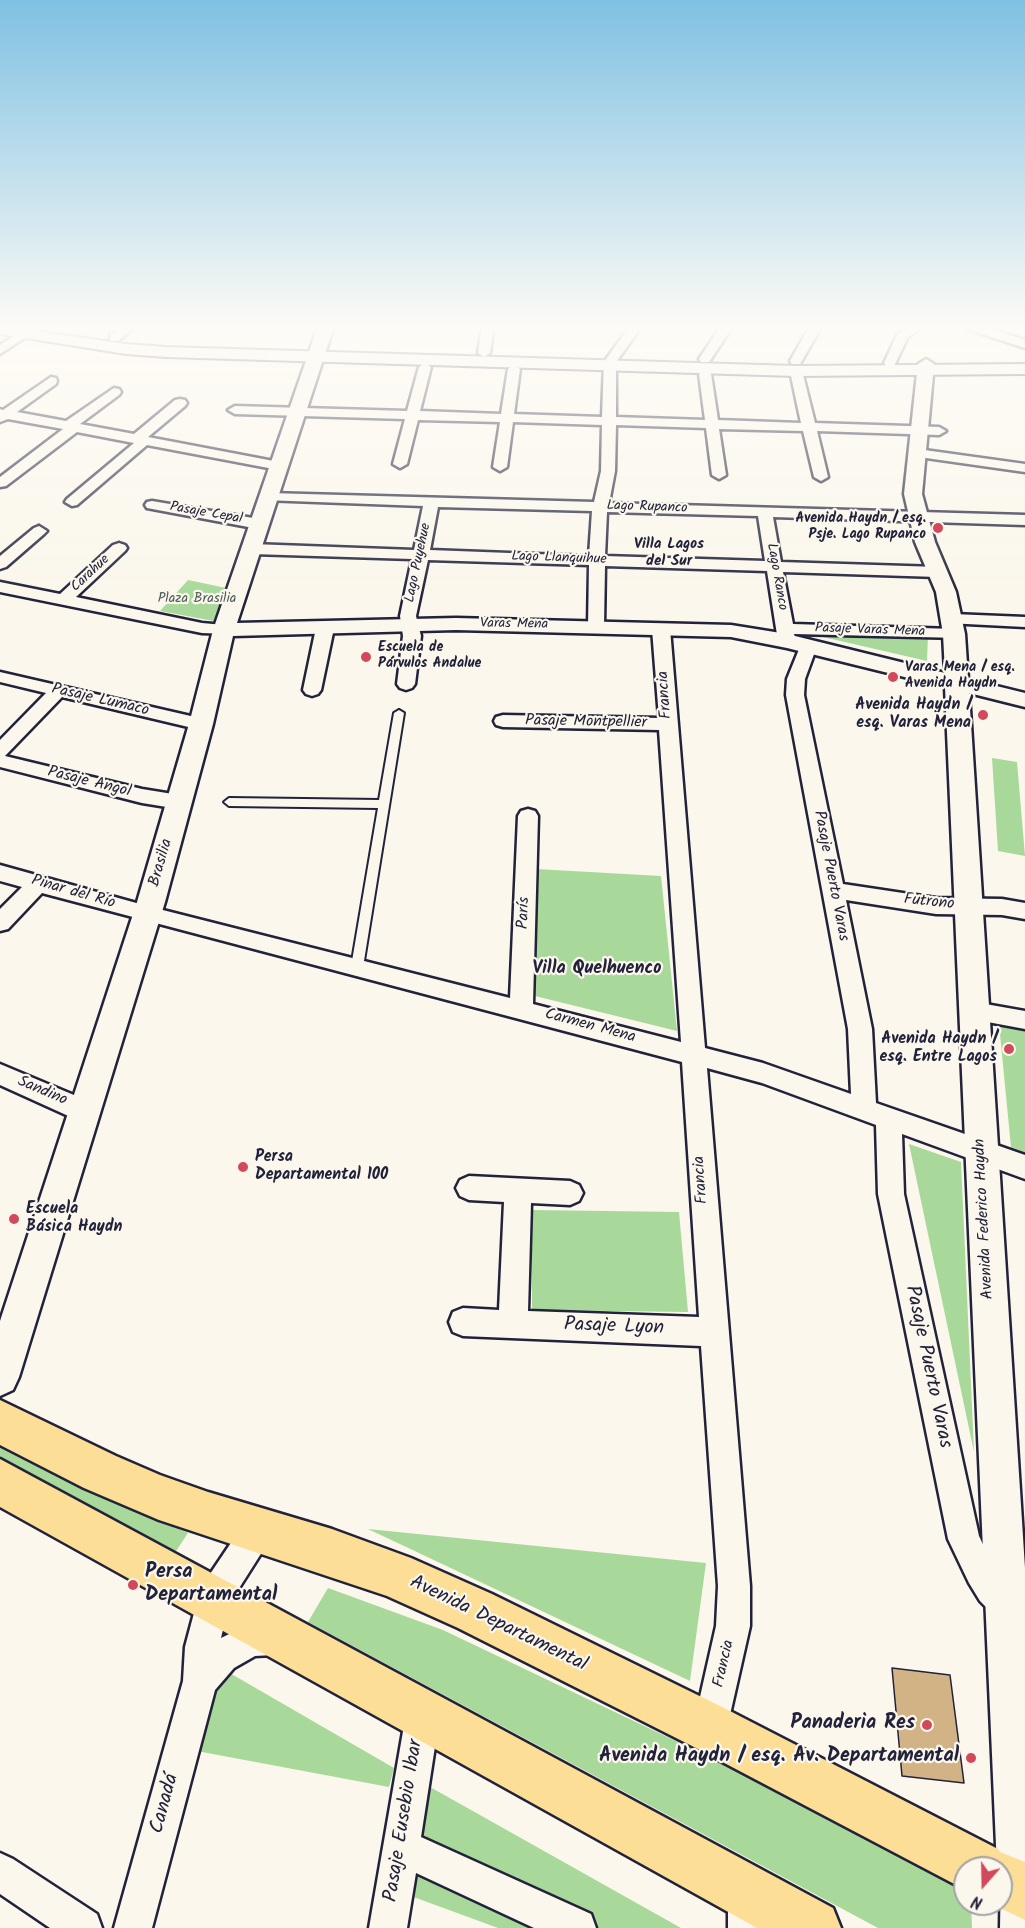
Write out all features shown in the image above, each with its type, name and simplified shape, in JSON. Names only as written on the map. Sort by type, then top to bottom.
[{"type":"main road","name":"Avenida Departamental","points":[[0,1422],[100,1472],[159,1497],[394,1575],[437,1594],[710,1728],[953,1860]]},
{"type":"main road","points":[[0,1482],[423,1714],[747,1910],[813,1928]]},
{"type":"street","points":[[8,416],[279,466]]},
{"type":"street","points":[[1,483],[84,416]]},
{"type":"street","points":[[72,502],[166,416]]},
{"type":"street","name":"Brasilia","points":[[0,1377],[147,914],[201,724],[224,630],[298,416]]},
{"type":"street","points":[[400,464],[412,416]]},
{"type":"street","points":[[458,416],[939,431]]},
{"type":"street","points":[[596,627],[600,506],[608,477],[609,416]]},
{"type":"street","points":[[711,416],[719,475]]},
{"type":"street","points":[[807,416],[821,477]]},
{"type":"street","name":"Avenida Federico Haydn","points":[[921,416],[913,494],[924,542],[946,592],[954,627],[981,1150],[1016,1607],[1011,1856]]},
{"type":"street","points":[[919,516],[933,487],[940,416]]},
{"type":"street","points":[[500,467],[507,417]]},
{"type":"street","points":[[917,453],[1024,468]]},
{"type":"street","name":"Lago Rupanco","points":[[268,497],[1021,520]]},
{"type":"street","name":"Lago Puyehue","points":[[406,684],[412,636],[408,616],[432,501]]},
{"type":"street","name":"Pasaje Cepal","points":[[152,505],[259,524]]},
{"type":"street","name":"Lago Ranco","points":[[765,512],[774,566],[793,639]]},
{"type":"street","points":[[1021,520],[1025,536]]},
{"type":"street","points":[[0,564],[39,531]]},
{"type":"street","name":"Carahue","points":[[64,600],[118,548]]},
{"type":"street","name":"Lago Llanquihue","points":[[252,549],[938,572]]},
{"type":"street","name":"Varas Mena","points":[[0,587],[202,628],[224,630],[410,624],[731,631],[793,639],[1025,700]]},
{"type":"street","name":"Pasaje Varas Mena","points":[[793,639],[1025,622]]},
{"type":"street","points":[[312,690],[325,627]]},
{"type":"street","name":"Francia","points":[[661,629],[735,1606],[730,1643],[710,1728]]},
{"type":"street","name":"Pasaje Puerto Varas","points":[[793,639],[795,695],[889,1173],[891,1194],[959,1522],[964,1539],[980,1572],[992,1589],[1016,1607]]},
{"type":"street","name":"Pasaje Lumaco","points":[[0,677],[201,724]]},
{"type":"street","points":[[0,751],[58,691]]},
{"type":"street","name":"Pasaje Montpellier","points":[[503,721],[668,724]]},
{"type":"street","name":"Pasaje Angol","points":[[0,761],[142,796],[179,802]]},
{"type":"street","name":"París","points":[[521,1009],[528,816]]},
{"type":"street","name":"Pinar del Río","points":[[0,873],[147,914]]},
{"type":"street","points":[[0,923],[38,884]]},
{"type":"street","name":"Futrono","points":[[833,890],[936,906],[1025,911]]},
{"type":"street","name":"Carmen Mena","points":[[147,914],[763,1073],[1025,1167]]},
{"type":"street","points":[[974,1011],[1025,1020]]},
{"type":"street","name":"Sandino","points":[[0,1074],[84,1111]]},
{"type":"street","points":[[469,1188],[570,1194]]},
{"type":"street","points":[[513,1324],[518,1191]]},
{"type":"street","name":"Pasaje Lyon","points":[[463,1322],[714,1332]]},
{"type":"street","name":"Canadá","points":[[133,1928],[200,1681],[202,1647],[214,1598],[258,1530]]},
{"type":"street","name":"Canadá","points":[[200,1681],[222,1656],[252,1640],[283,1637]]},
{"type":"street","name":"Pasaje Eusebio Ibar","points":[[388,1928],[423,1714]]},
{"type":"street","points":[[401,1847],[577,1928]]},
{"type":"street","points":[[0,1872],[82,1928]]},
{"type":"lane","points":[[357,967],[399,713]]},
{"type":"lane","points":[[229,802],[384,804]]},
{"type":"green space","name":"Plaza Brasilia","points":[[188,580],[231,589],[219,622],[160,611]]},
{"type":"green space","points":[[793,630],[928,634],[927,661]]},
{"type":"green space","points":[[992,758],[1017,762],[1025,856],[998,851]]},
{"type":"green space","points":[[536,869],[661,876],[677,1031],[531,995]]},
{"type":"green space","points":[[999,1024],[1025,1029],[1025,1152],[1011,1147]]},
{"type":"green space","points":[[909,1144],[961,1162],[974,1452]]},
{"type":"green space","points":[[532,1210],[679,1212],[688,1312],[532,1310]]},
{"type":"green space","points":[[0,1435],[188,1533],[172,1557],[0,1464]]},
{"type":"green space","points":[[368,1529],[706,1563],[690,1681]]},
{"type":"green space","points":[[328,1588],[443,1630],[953,1873],[953,1916],[972,1916],[972,1928],[878,1928],[308,1622]]},
{"type":"green space","points":[[228,1672],[394,1768],[389,1787],[186,1749],[195,1708]]},
{"type":"green space","points":[[423,1783],[681,1928],[498,1928],[400,1892]]},
{"type":"building","name":"Panaderia Res","points":[[892,1668],[950,1675],[964,1783],[902,1776]]},
{"type":"place","name":"Avenida Haydn / esq. Psje. Lago Rupanco","points":[[938,528]]},
{"type":"place","name":"Escuela de Párvulos Andalue","points":[[366,657]]},
{"type":"place","name":"Varas Mena / esq. Avenida Haydn","points":[[893,677]]},
{"type":"place","name":"Avenida Haydn / esq. Varas Mena","points":[[983,715]]},
{"type":"place","name":"Avenida Haydn / esq. Entre Lagos","points":[[1009,1049]]},
{"type":"place","name":"Persa Departamental 100","points":[[243,1167]]},
{"type":"place","name":"Escuela Básica Haydn","points":[[14,1219]]},
{"type":"place","name":"Persa Departamental","points":[[133,1585]]},
{"type":"place","name":"Panaderia Res","points":[[927,1725]]},
{"type":"place","name":"Avenida Haydn / esq. Av. Departamental","points":[[971,1758]]},
{"type":"district","name":"Villa Lagos del Sur","points":[[669,554]]},
{"type":"district","name":"Villa Quelhuenco","points":[[597,970]]}]
